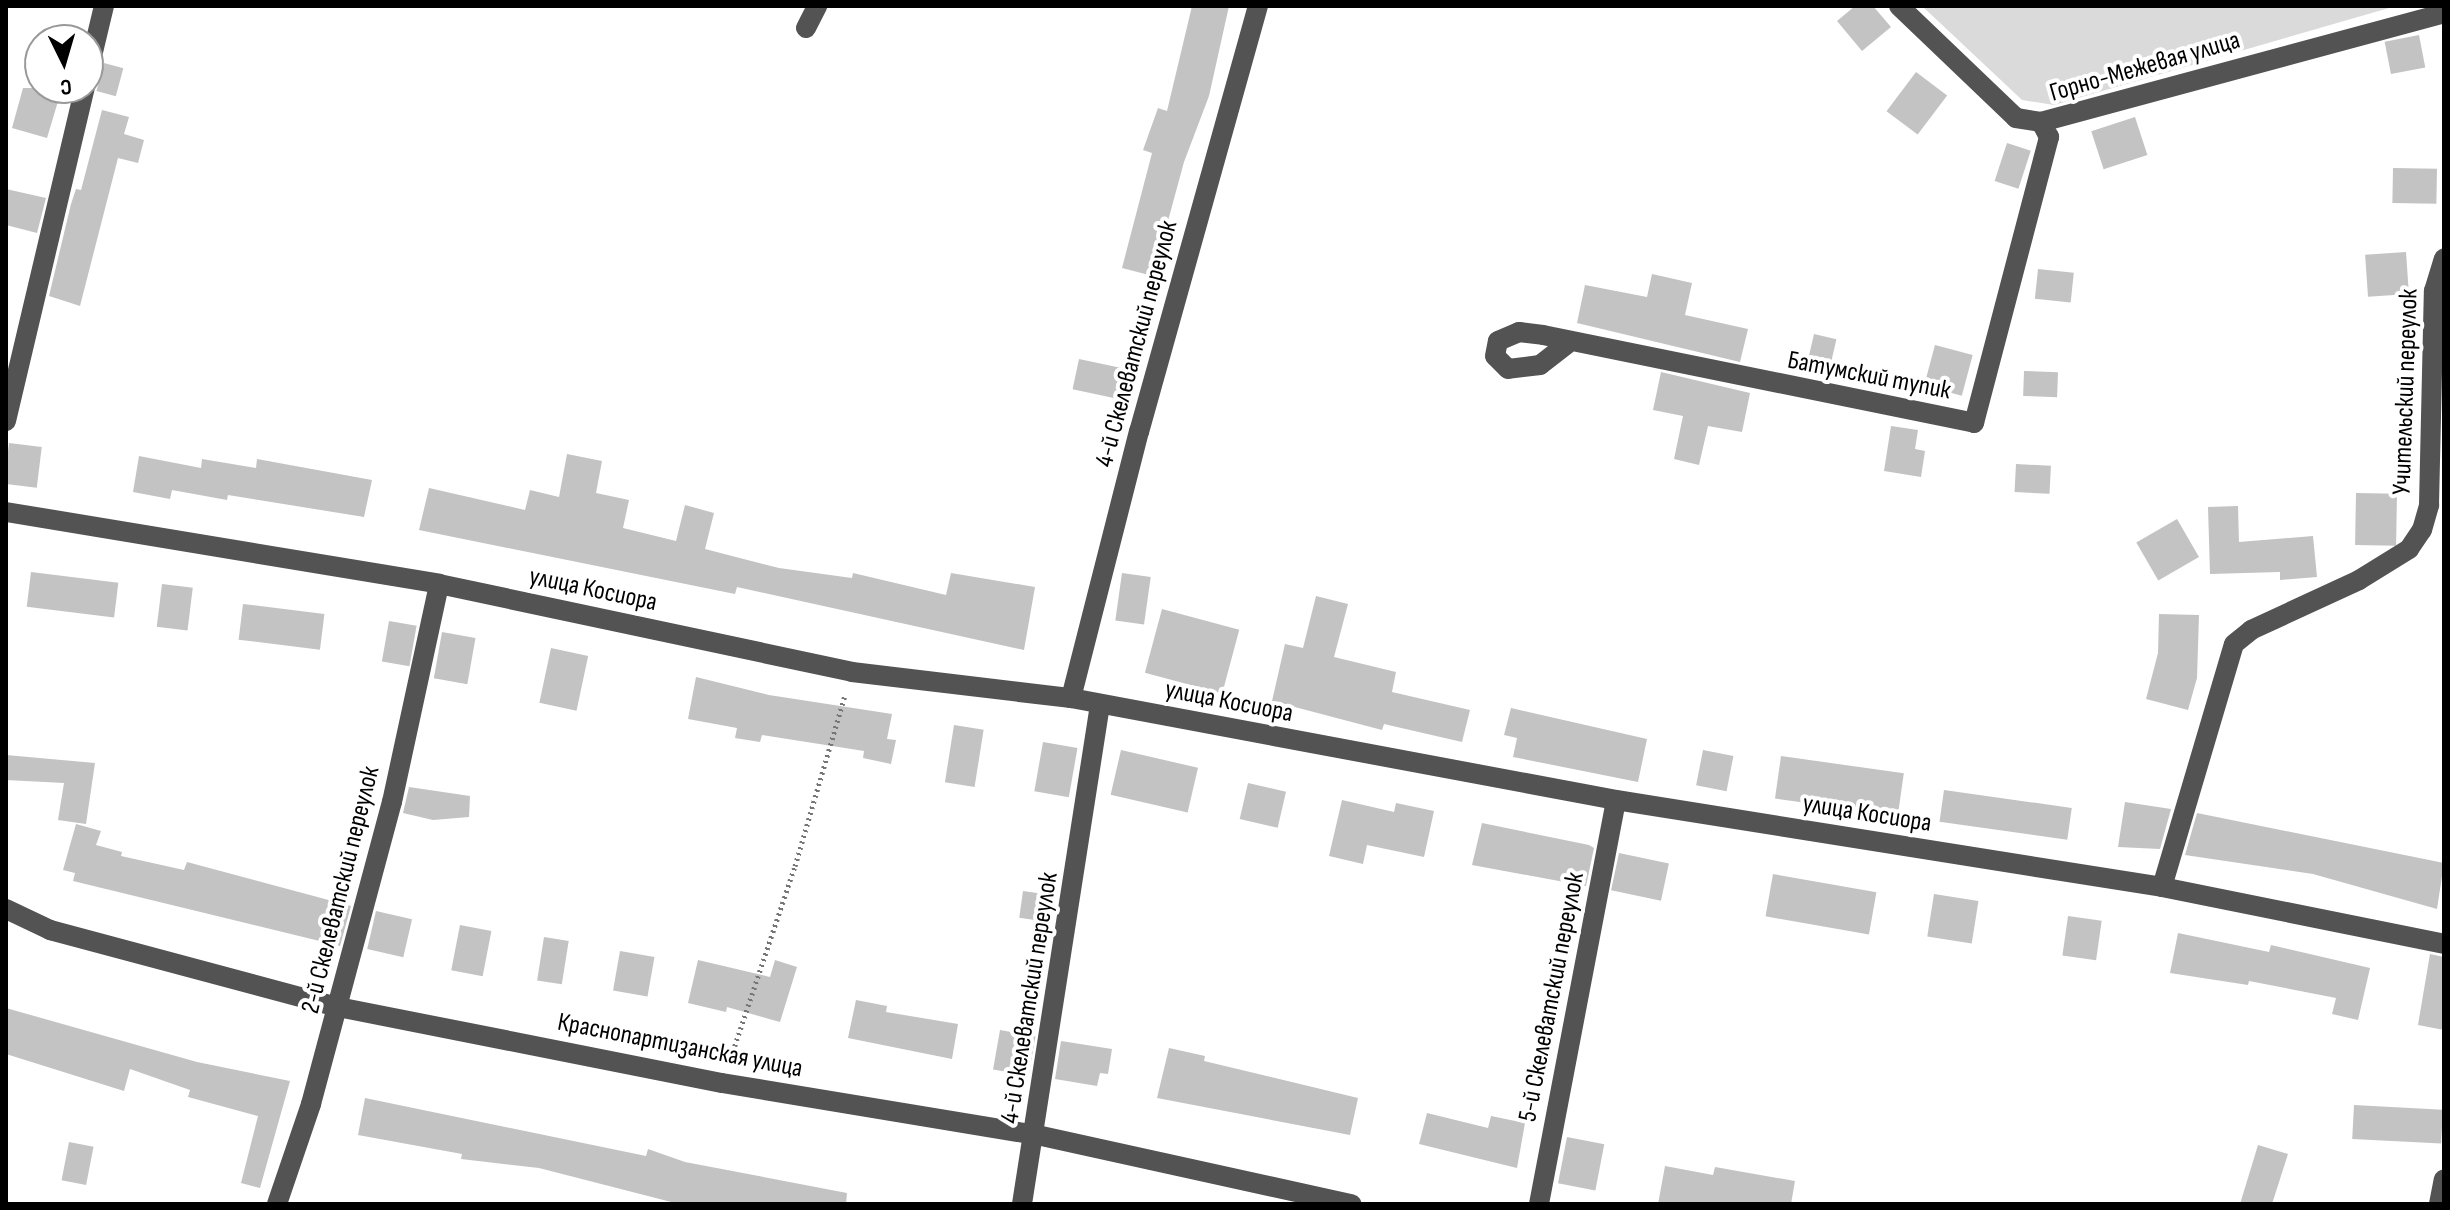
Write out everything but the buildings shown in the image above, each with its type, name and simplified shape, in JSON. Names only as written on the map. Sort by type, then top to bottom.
[{"type":"street","points":[[806,28],[817,6]]},
{"type":"street","name":"4-й Скелеватский переулок","points":[[1071,698],[1139,432],[1258,6]]},
{"type":"street","name":"Горно-Межевая улица","points":[[1899,6],[2016,118],[2041,122],[2444,13]]},
{"type":"street","points":[[6,421],[81,104]]},
{"type":"street","name":"Батумский тупик","points":[[1567,344],[1540,365],[1508,369],[1495,356],[1498,341],[1519,332],[1543,335],[1567,344],[1974,423],[2049,137],[2041,122]]},
{"type":"street","name":"Учительский переулок","points":[[2162,887],[2234,644],[2251,630],[2359,580],[2409,549],[2422,530],[2429,505],[2431,328],[2443,259]]},
{"type":"street","name":"улица Косиора","points":[[6,512],[439,584],[852,672],[1071,698],[1616,800],[2162,887],[2444,944]]},
{"type":"street","name":"2-й Скелеватский переулок","points":[[277,1204],[338,1007],[392,802],[439,584]]},
{"type":"street","name":"4-й Скелеватский переулок","points":[[1022,1204],[1037,1135],[1100,705]]},
{"type":"street","name":"5-й Скелеватский переулок","points":[[1539,1204],[1616,800]]},
{"type":"street","name":"Краснопартизанская улица","points":[[6,909],[50,930],[338,1007],[722,1083],[1037,1135],[1352,1204]]},
{"type":"street","points":[[2439,1204],[2444,1179]]},
{"type":"path","points":[[722,1083],[795,866],[852,672]]},
{"type":"shaded area","points":[[1922,6],[2396,6],[2054,105],[2022,100]]}]
